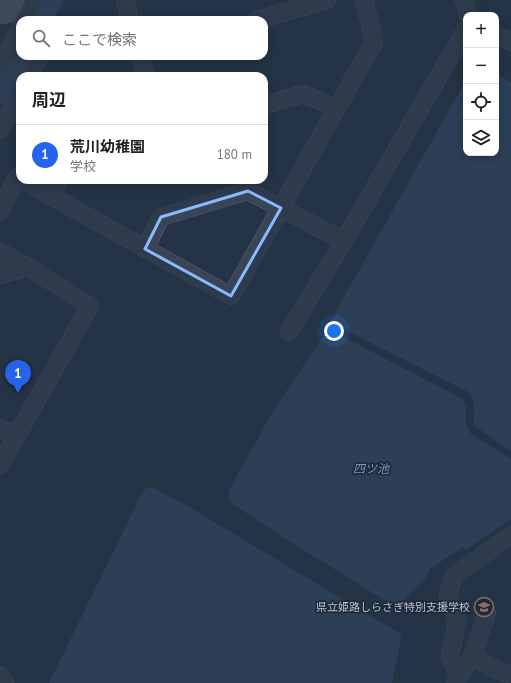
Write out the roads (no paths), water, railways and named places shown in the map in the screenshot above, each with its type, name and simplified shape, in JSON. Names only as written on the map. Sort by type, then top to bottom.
[{"type":"main road","points":[[0,13],[7,12],[14,0]]},
{"type":"street","points":[[26,16],[35,0]]},
{"type":"street","points":[[125,0],[129,16]]},
{"type":"street","points":[[268,17],[327,0]]},
{"type":"street","points":[[30,184],[231,296],[374,42],[364,0]]},
{"type":"street","points":[[464,0],[467,12]]},
{"type":"street","points":[[290,332],[463,34]]},
{"type":"street","points":[[0,67],[16,36]]},
{"type":"street","points":[[499,36],[511,42]]},
{"type":"street","points":[[31,72],[38,60]]},
{"type":"street","points":[[141,60],[145,72]]},
{"type":"street","points":[[268,104],[303,94],[337,108]]},
{"type":"street","points":[[0,130],[16,100]]},
{"type":"street","points":[[0,211],[16,179]]},
{"type":"street","points":[[51,196],[57,184]]},
{"type":"street","points":[[145,249],[161,217],[248,191],[344,240]]},
{"type":"street","points":[[0,252],[90,306],[0,465]]},
{"type":"street","points":[[0,275],[28,268]]},
{"type":"street","points":[[0,428],[17,436]]},
{"type":"street","points":[[457,679],[450,657],[457,622],[448,595],[454,576],[511,535]]},
{"type":"street","points":[[457,679],[472,656],[487,613]]},
{"type":"street","points":[[472,656],[492,668],[511,675]]},
{"type":"street","points":[[0,675],[4,683]]},
{"type":"water","points":[[499,76],[511,82],[511,451],[473,425],[474,409],[470,393],[330,322],[463,85],[463,156],[499,156]]},
{"type":"water","name":"四ツ池","points":[[328,329],[463,399],[466,406],[466,425],[471,434],[511,459],[511,519],[467,549],[463,547],[430,569],[426,579],[397,606],[389,603],[278,534],[234,505],[228,499],[229,490],[273,411]]},
{"type":"water","points":[[147,488],[154,488],[193,509],[402,635],[392,683],[49,683],[143,491]]},
{"type":"waterway","points":[[43,16],[52,0]]},
{"type":"waterway","points":[[0,94],[19,60]]},
{"type":"place","name":"荒川幼稚園","points":[[18,393]]},
{"type":"place","name":"県立姫路しらさぎ特別支援学校","points":[[484,607]]}]
